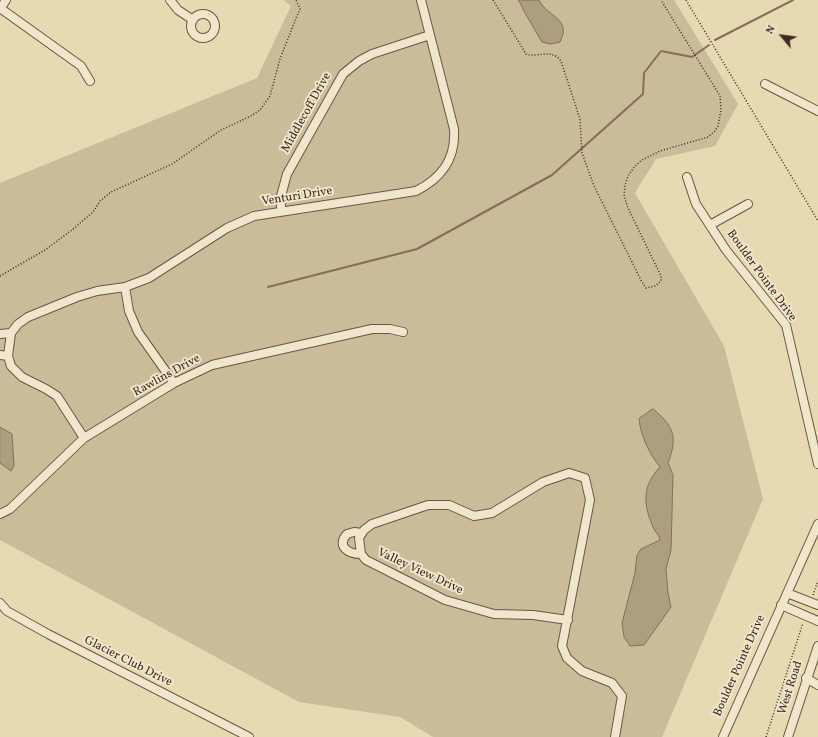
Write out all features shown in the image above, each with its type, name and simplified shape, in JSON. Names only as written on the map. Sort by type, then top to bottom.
[{"type":"street","points":[[6,0],[0,9],[81,66],[90,81]]},
{"type":"street","points":[[170,0],[178,10],[193,20]]},
{"type":"street","name":"Venturi Drive","points":[[4,356],[11,333],[18,324],[28,317],[77,297],[96,291],[125,287],[149,278],[241,221],[254,216],[281,211],[416,191],[434,181],[440,175],[451,157],[455,139],[454,129],[421,0]]},
{"type":"street","name":"Middlecoff Drive","points":[[281,211],[281,196],[287,174],[343,74],[359,61],[372,54],[430,35]]},
{"type":"street","points":[[765,84],[818,111]]},
{"type":"street","name":"Boulder Pointe Drive","points":[[687,177],[696,204],[726,250],[786,325],[818,464]]},
{"type":"street","points":[[710,225],[748,204]]},
{"type":"street","points":[[125,287],[128,312],[138,332],[174,383]]},
{"type":"street","name":"Rawlins Drive","points":[[0,514],[10,509],[84,438],[174,383],[212,365],[372,329],[390,329],[403,332]]},
{"type":"street","points":[[0,334],[6,332],[11,333]]},
{"type":"street","points":[[4,356],[22,377],[57,396],[84,438]]},
{"type":"street","points":[[361,554],[349,553],[344,548],[343,544],[347,534],[354,532],[362,533],[372,524],[428,505],[449,505],[474,516],[492,513],[543,482],[569,473],[584,478],[590,500],[562,646],[567,658],[582,671],[612,683],[622,696],[615,736]]},
{"type":"street","name":"Boulder Pointe Drive","points":[[723,737],[818,524]]},
{"type":"street","name":"Valley View Drive","points":[[362,533],[359,538],[361,554],[366,560],[445,600],[494,614],[533,615],[568,620]]},
{"type":"street","points":[[786,593],[818,605]]},
{"type":"street","name":"Glacier Club Drive","points":[[0,604],[7,611],[48,634],[249,737]]},
{"type":"street","points":[[781,605],[818,622]]},
{"type":"street","name":"West Road","points":[[788,737],[806,678],[818,646]]},
{"type":"street","points":[[806,678],[818,685]]},
{"type":"path","points":[[0,276],[45,250],[72,230],[93,212],[100,201],[111,192],[172,164],[218,132],[260,110],[270,96],[280,58],[300,8],[296,0]]},
{"type":"path","points":[[493,0],[526,54],[552,54],[558,57],[561,61],[580,118],[580,143],[594,186],[646,288],[655,286],[661,281],[661,276],[628,208],[624,196],[625,185],[635,166],[642,160],[660,151],[708,137],[718,126],[721,110],[720,96],[661,0]]},
{"type":"path","points":[[686,0],[818,221]]},
{"type":"path","points":[[811,599],[818,581]]},
{"type":"path","points":[[766,737],[804,618]]},
{"type":"shaded area","points":[[283,0],[674,0],[738,104],[715,146],[656,159],[635,193],[724,346],[763,499],[662,737],[433,737],[400,717],[299,702],[0,540],[0,183],[257,78],[291,6]]},
{"type":"shaded area","points":[[519,0],[539,0],[543,6],[561,23],[563,34],[560,42],[550,44],[542,42]]},
{"type":"shaded area","points":[[653,409],[666,421],[670,427],[673,439],[673,446],[668,463],[673,475],[671,550],[666,569],[671,607],[644,645],[630,646],[624,637],[622,623],[635,573],[637,555],[641,549],[660,540],[647,511],[646,496],[650,481],[660,467],[646,444],[639,419]]},
{"type":"shaded area","points":[[0,427],[12,434],[14,466],[11,471],[0,463]]},
{"type":"waterway","points":[[715,40],[793,0]]},
{"type":"waterway","points":[[268,287],[417,249],[552,175],[643,94],[644,73],[661,51],[692,57],[709,45]]}]
